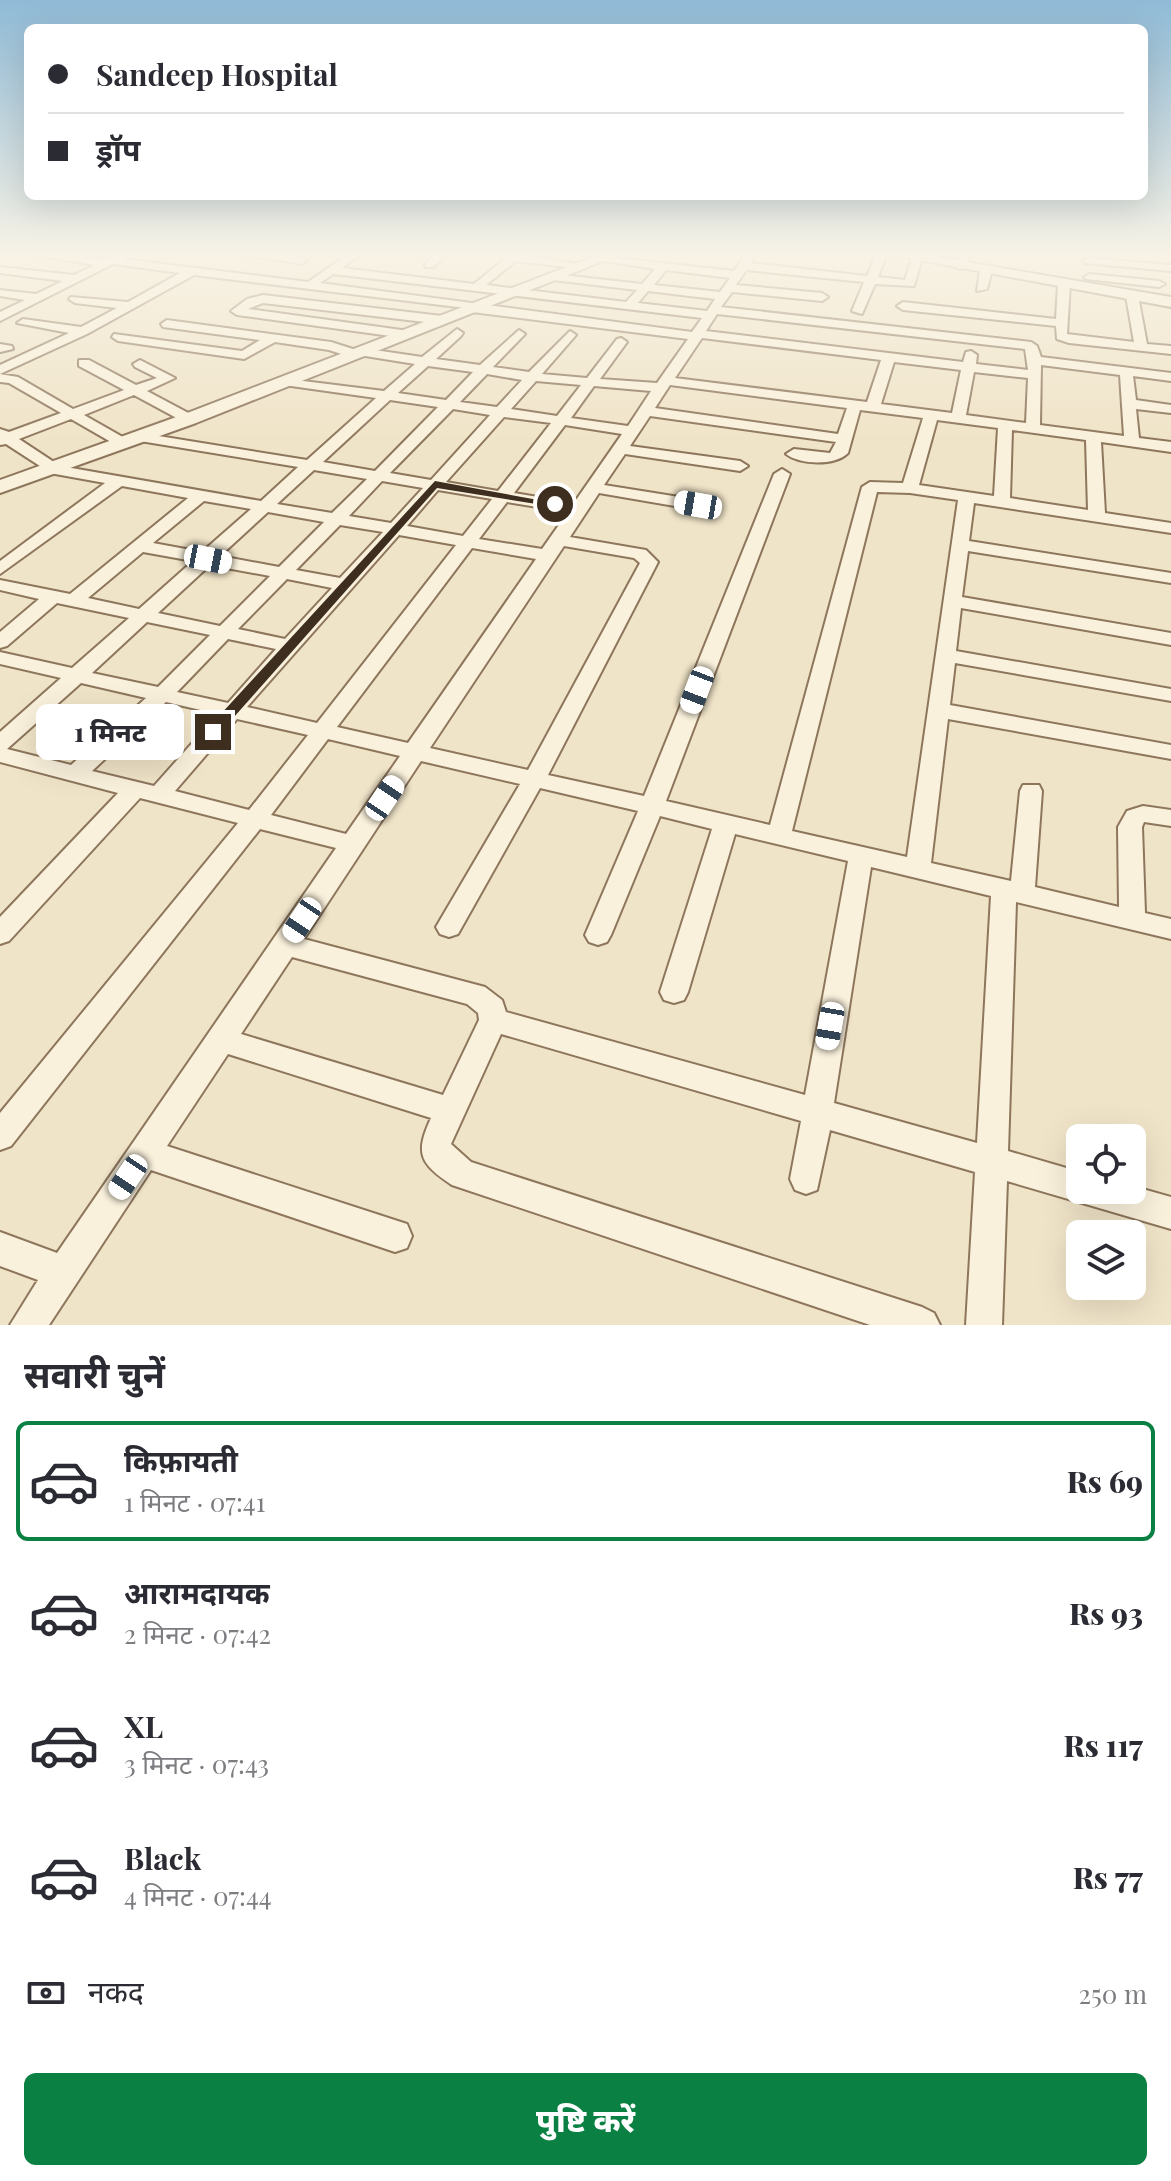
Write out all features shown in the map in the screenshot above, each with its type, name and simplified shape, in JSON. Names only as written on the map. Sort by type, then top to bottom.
[{"type":"street","points":[[0,370],[113,315]]},
{"type":"street","points":[[265,315],[405,334]]},
{"type":"street","points":[[398,315],[442,320]]},
{"type":"street","points":[[0,487],[189,419],[451,315]]},
{"type":"street","points":[[28,1325],[582,509],[709,315]]},
{"type":"street","points":[[788,315],[889,357],[969,367],[1126,371],[1171,377]]},
{"type":"street","points":[[852,315],[974,340],[1031,346],[1035,368],[1033,428]]},
{"type":"street","points":[[1031,315],[1062,316]]},
{"type":"street","points":[[1058,315],[1062,316]]},
{"type":"street","points":[[1135,315],[1141,347]]},
{"type":"street","points":[[1062,316],[1061,336],[1069,339],[1171,350]]},
{"type":"street","points":[[23,323],[83,331]]},
{"type":"street","points":[[167,324],[532,377],[664,384],[873,407],[1171,447]]},
{"type":"street","points":[[0,744],[146,616],[457,333]]},
{"type":"street","points":[[75,774],[162,695],[519,334]]},
{"type":"street","points":[[159,795],[231,710],[398,529],[570,335]]},
{"type":"street","points":[[118,337],[244,355],[273,338]]},
{"type":"street","points":[[958,418],[974,340]]},
{"type":"street","points":[[0,1136],[255,819],[500,495],[621,342]]},
{"type":"street","points":[[873,407],[889,357]]},
{"type":"street","points":[[84,363],[189,419]]},
{"type":"street","points":[[2,437],[139,392],[168,378],[140,364]]},
{"type":"street","points":[[1126,371],[1132,442]]},
{"type":"street","points":[[0,378],[13,380],[73,413],[132,440],[313,465],[582,509]]},
{"type":"street","points":[[284,381],[561,420],[628,440],[740,466]]},
{"type":"street","points":[[1130,404],[1171,409]]},
{"type":"street","points":[[794,454],[838,456],[855,405]]},
{"type":"street","points":[[647,411],[844,439]]},
{"type":"street","points":[[910,488],[931,415]]},
{"type":"street","points":[[1002,503],[1005,424]]},
{"type":"street","points":[[2,437],[52,469],[117,482],[465,541],[640,554],[649,562],[534,779],[449,927]]},
{"type":"street","points":[[1093,437],[1097,517]]},
{"type":"street","points":[[598,935],[782,474]]},
{"type":"street","points":[[0,569],[117,482]]},
{"type":"street","points":[[779,836],[867,490],[879,485],[910,488],[1171,528]]},
{"type":"street","points":[[596,488],[698,505]]},
{"type":"street","points":[[0,642],[140,546],[199,497]]},
{"type":"street","points":[[918,869],[966,498]]},
{"type":"street","points":[[960,545],[1171,578]]},
{"type":"street","points":[[140,546],[347,585]]},
{"type":"street","points":[[0,585],[289,646]]},
{"type":"street","points":[[952,601],[1171,639]]},
{"type":"street","points":[[946,655],[1171,695]]},
{"type":"street","points":[[0,658],[726,823],[1171,929]]},
{"type":"street","points":[[938,710],[1171,752]]},
{"type":"street","points":[[0,755],[353,844]]},
{"type":"street","points":[[0,934],[135,789]]},
{"type":"street","points":[[984,1325],[992,1161],[1013,891],[1031,791]]},
{"type":"street","points":[[1132,919],[1130,827],[1135,817],[1143,814],[1171,818]]},
{"type":"street","points":[[674,992],[726,823]]},
{"type":"street","points":[[806,1179],[815,1111],[861,855]]},
{"type":"street","points":[[285,945],[475,995],[492,1008],[493,1020],[448,1110],[435,1144],[436,1154],[463,1174],[922,1325]]},
{"type":"street","points":[[493,1020],[1066,1183]]},
{"type":"street","points":[[221,1040],[448,1110]]},
{"type":"street","points":[[144,1153],[395,1236]]},
{"type":"street","points":[[1140,1204],[1171,1213]]},
{"type":"street","points":[[0,1249],[63,1272]]},
{"type":"route","points":[[213,732],[435,485],[555,504]]}]
